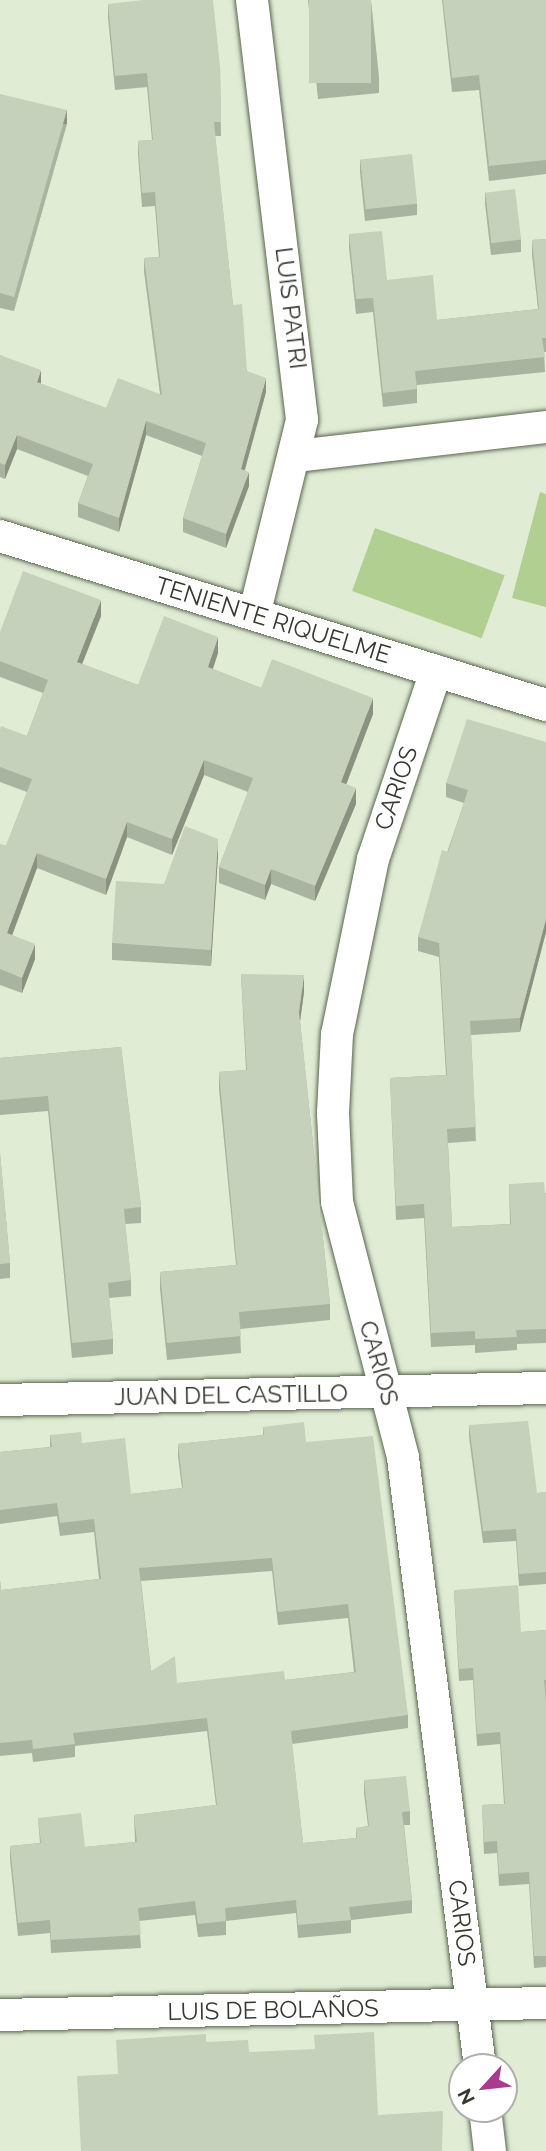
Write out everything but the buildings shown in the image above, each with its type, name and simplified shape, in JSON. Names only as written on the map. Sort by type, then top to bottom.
[{"type":"street","name":"LUIS PATRI","points":[[251,0],[300,383],[296,456],[255,612]]},
{"type":"street","points":[[296,456],[546,427]]},
{"type":"street","name":"TENIENTE RIQUELME","points":[[0,536],[255,612],[546,705]]},
{"type":"street","name":"CARIOS","points":[[436,671],[373,859],[337,1034],[337,1202],[390,1391],[478,2053]]},
{"type":"street","name":"JUAN DEL CASTILLO","points":[[0,1400],[546,1388]]},
{"type":"street","name":"LUIS DE BOLAÑOS","points":[[0,2015],[546,2003]]},
{"type":"street","points":[[486,2123],[489,2151]]},
{"type":"green space","points":[[540,492],[546,494],[546,607],[512,598]]},
{"type":"green space","points":[[375,528],[505,575],[482,638],[352,591]]}]
